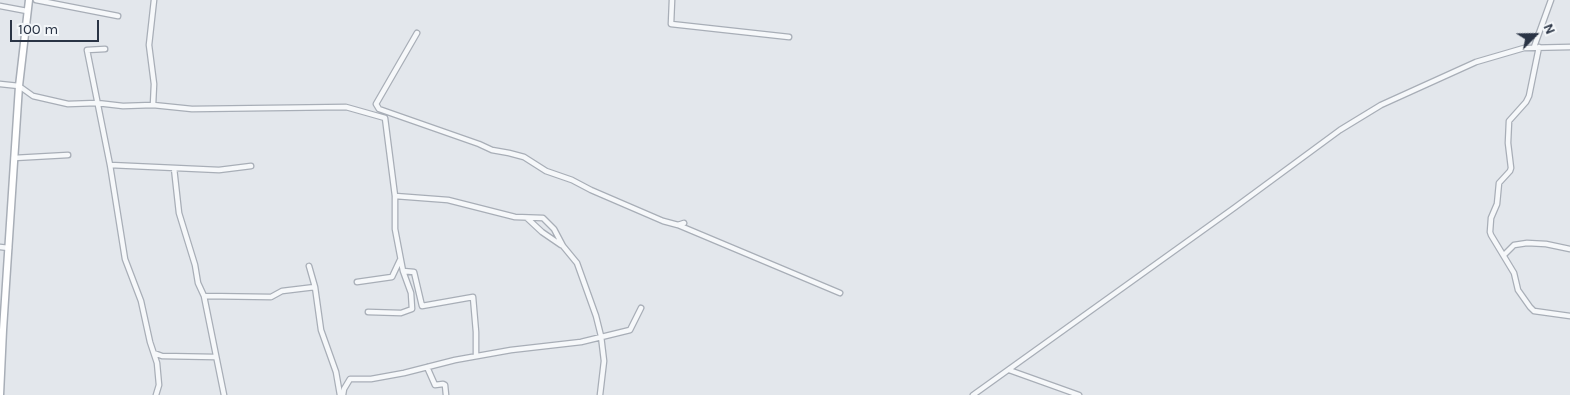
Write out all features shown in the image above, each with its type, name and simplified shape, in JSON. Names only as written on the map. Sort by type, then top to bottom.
[{"type":"street","points":[[0,395],[1,328],[9,248],[19,86],[29,0]]},
{"type":"street","points":[[36,0],[118,16]]},
{"type":"street","points":[[153,105],[154,84],[148,45],[154,0]]},
{"type":"street","points":[[672,0],[671,24],[789,37]]},
{"type":"street","points":[[1551,0],[1537,47],[1529,96],[1509,121],[1508,143],[1512,168],[1499,183],[1497,204],[1491,218],[1491,236],[1514,272],[1518,290],[1530,307],[1534,311],[1570,316]]},
{"type":"street","points":[[0,6],[27,11]]},
{"type":"street","points":[[417,32],[376,104],[379,109],[492,150],[524,157],[546,171],[572,180],[663,221],[678,225],[840,293]]},
{"type":"street","points":[[973,395],[1348,125],[1398,96],[1476,62],[1524,48],[1570,47]]},
{"type":"street","points":[[105,49],[87,50],[110,166],[125,259],[141,301],[160,377],[160,386],[156,395]]},
{"type":"street","points":[[0,84],[19,86],[33,96],[68,104],[153,105],[192,110],[346,107],[385,118],[395,196],[395,229],[400,260],[411,293],[412,309],[401,313],[368,312]]},
{"type":"street","points":[[14,158],[68,155]]},
{"type":"street","points":[[110,166],[219,170],[251,166]]},
{"type":"street","points":[[174,168],[179,213],[195,265],[198,282],[204,296],[224,395]]},
{"type":"street","points":[[395,196],[448,200],[515,218],[543,218],[554,230],[563,246],[577,263],[596,316],[602,336],[604,361],[600,395]]},
{"type":"street","points":[[527,218],[542,232],[563,246]]},
{"type":"street","points":[[678,225],[684,223]]},
{"type":"street","points":[[1504,254],[1514,245],[1526,243],[1546,244],[1570,249]]},
{"type":"street","points":[[0,247],[9,248]]},
{"type":"street","points":[[357,282],[392,277],[400,260]]},
{"type":"street","points":[[309,266],[315,287],[321,330],[336,372],[340,395]]},
{"type":"street","points":[[403,271],[414,272],[422,306],[473,297],[476,356]]},
{"type":"street","points":[[204,296],[271,297],[282,291],[315,287]]},
{"type":"street","points":[[343,395],[350,379],[371,379],[476,356],[581,342],[630,330],[641,308]]},
{"type":"street","points":[[154,352],[162,356],[215,358]]},
{"type":"street","points":[[427,367],[435,385],[445,385],[446,395]]},
{"type":"street","points":[[1009,370],[1079,395]]}]
